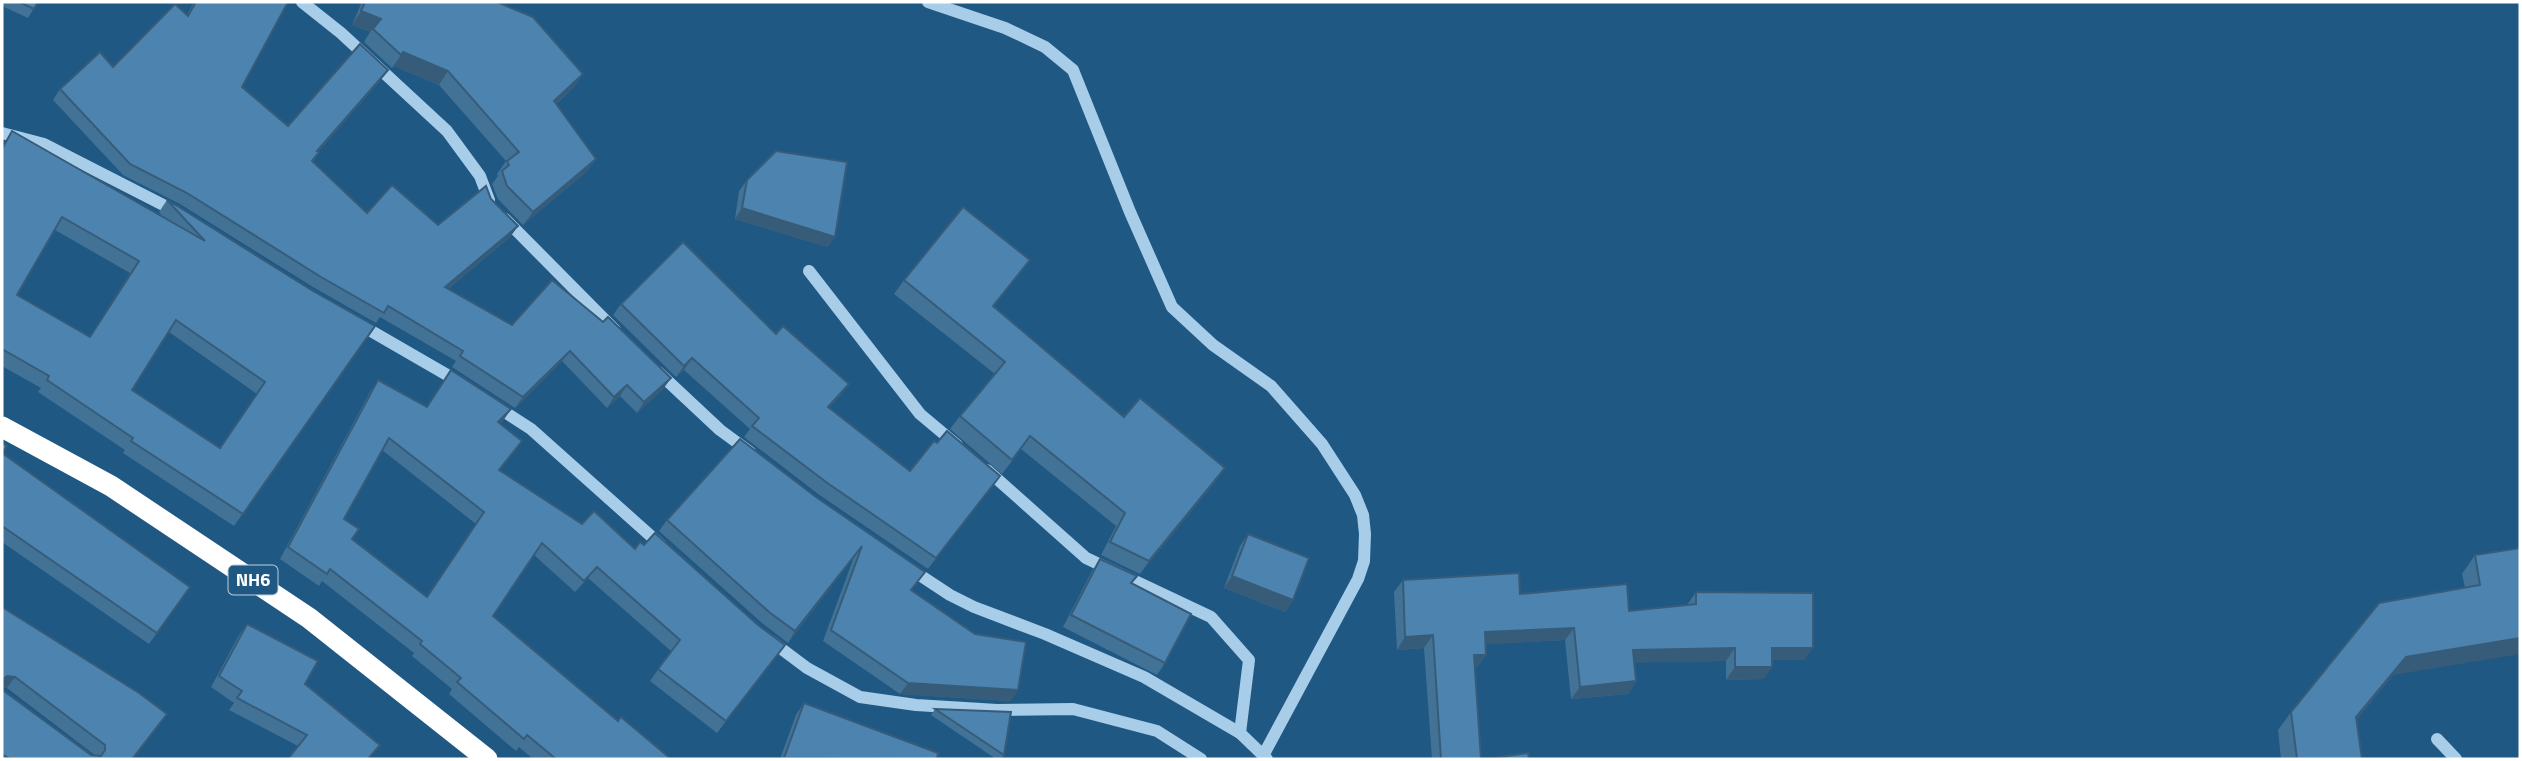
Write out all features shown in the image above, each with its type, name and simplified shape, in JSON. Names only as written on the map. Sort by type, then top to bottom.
[{"type":"highway","name":"NH6","points":[[2,427],[110,486],[309,618],[487,759]]},
{"type":"street","points":[[302,2],[341,33],[447,131],[480,176],[490,204],[621,336]]},
{"type":"street","points":[[895,558],[962,601],[1144,677],[1240,733],[1265,757],[1364,561],[1363,515],[1354,495],[1322,444],[1271,386],[1213,345],[1172,307],[1130,212],[1073,70],[1045,47],[1005,28],[928,2]]},
{"type":"street","points":[[2,133],[44,144],[187,218]]},
{"type":"street","points":[[809,271],[920,414],[1086,558],[1211,617],[1249,660],[1240,733]]},
{"type":"street","points":[[343,314],[531,429],[675,557]]},
{"type":"street","points":[[649,364],[720,430],[762,461]]},
{"type":"street","points":[[756,630],[807,668],[860,696],[916,705],[997,710],[1073,709],[1157,731],[1201,759]]},
{"type":"street","points":[[2437,739],[2456,759]]},
{"type":"building","points":[[19,2],[38,2],[34,9]]},
{"type":"building","points":[[196,2],[288,2],[242,87],[288,126],[360,44],[388,70],[317,151],[319,152],[312,161],[367,213],[392,185],[438,225],[486,186],[491,199],[518,226],[445,287],[512,325],[552,280],[603,322],[608,317],[671,378],[644,402],[627,385],[614,397],[570,351],[523,397],[460,356],[463,351],[388,306],[384,313],[187,193],[130,164],[60,89],[100,52],[113,67],[175,4],[188,16]]},
{"type":"building","points":[[365,2],[497,2],[533,17],[583,74],[554,101],[596,159],[533,212],[507,186],[502,171],[509,165],[507,161],[519,152],[448,71],[403,52],[401,55],[373,29],[381,19],[361,11]]},
{"type":"building","points":[[12,131],[205,241],[167,200],[313,291],[375,326],[243,514],[131,441],[133,438],[47,380],[49,376],[2,349],[2,149]],"holes":[[[62,217],[139,261],[90,337],[17,295]],[[176,320],[265,382],[220,448],[132,390]]]},
{"type":"building","points":[[776,151],[847,162],[835,237],[742,208],[747,180]]},
{"type":"building","points":[[963,207],[1030,260],[993,306],[1124,417],[1140,398],[1225,468],[1149,561],[1110,542],[1125,513],[1030,436],[1012,460],[960,416],[1005,362],[904,280]]},
{"type":"building","points":[[683,242],[776,334],[783,326],[849,384],[828,407],[910,471],[934,441],[937,443],[947,431],[1000,476],[936,558],[826,482],[752,426],[759,418],[692,358],[684,366],[621,304]]},
{"type":"building","points":[[451,370],[511,409],[498,422],[522,441],[499,470],[582,524],[594,511],[635,549],[640,542],[644,545],[655,533],[758,625],[785,645],[726,721],[658,669],[680,640],[597,567],[584,581],[542,543],[493,616],[618,721],[621,717],[671,759],[556,759],[527,735],[524,739],[457,682],[461,678],[420,644],[422,641],[330,569],[327,574],[288,547],[378,380],[427,407]],"holes":[[[389,438],[484,512],[427,597],[352,539],[359,529],[344,519]]]},
{"type":"building","points":[[740,439],[816,497],[925,572],[911,590],[975,634],[1026,642],[1018,690],[908,683],[831,630],[862,546],[795,631],[769,612],[667,520]]},
{"type":"building","points":[[2,453],[190,587],[157,633],[2,526]]},
{"type":"building","points":[[1248,534],[1309,558],[1293,600],[1232,576]]},
{"type":"building","points":[[2520,548],[2520,638],[2406,657],[2356,717],[2362,759],[2297,759],[2291,712],[2379,603],[2480,585],[2475,555]]},
{"type":"building","points":[[1100,559],[1137,576],[1131,583],[1191,614],[1165,663],[1071,615]]},
{"type":"building","points":[[1519,573],[1520,594],[1627,584],[1629,611],[1696,604],[1696,592],[1813,593],[1813,648],[1772,648],[1772,667],[1735,667],[1735,648],[1633,650],[1636,681],[1580,687],[1574,628],[1485,632],[1486,655],[1474,655],[1481,759],[1441,759],[1433,635],[1405,637],[1403,580]]},
{"type":"building","points":[[2,607],[139,693],[167,714],[132,759],[10,759],[2,754],[2,688],[91,755],[101,756],[105,745],[15,677],[7,676],[2,680]]},
{"type":"building","points":[[247,624],[318,661],[305,684],[380,745],[368,759],[288,759],[307,735],[237,698],[242,691],[219,676]]},
{"type":"building","points":[[804,703],[938,753],[937,759],[784,758]]},
{"type":"building","points":[[935,709],[1011,712],[1004,755]]},
{"type":"building","points":[[1528,753],[1529,759],[1486,759]]}]
